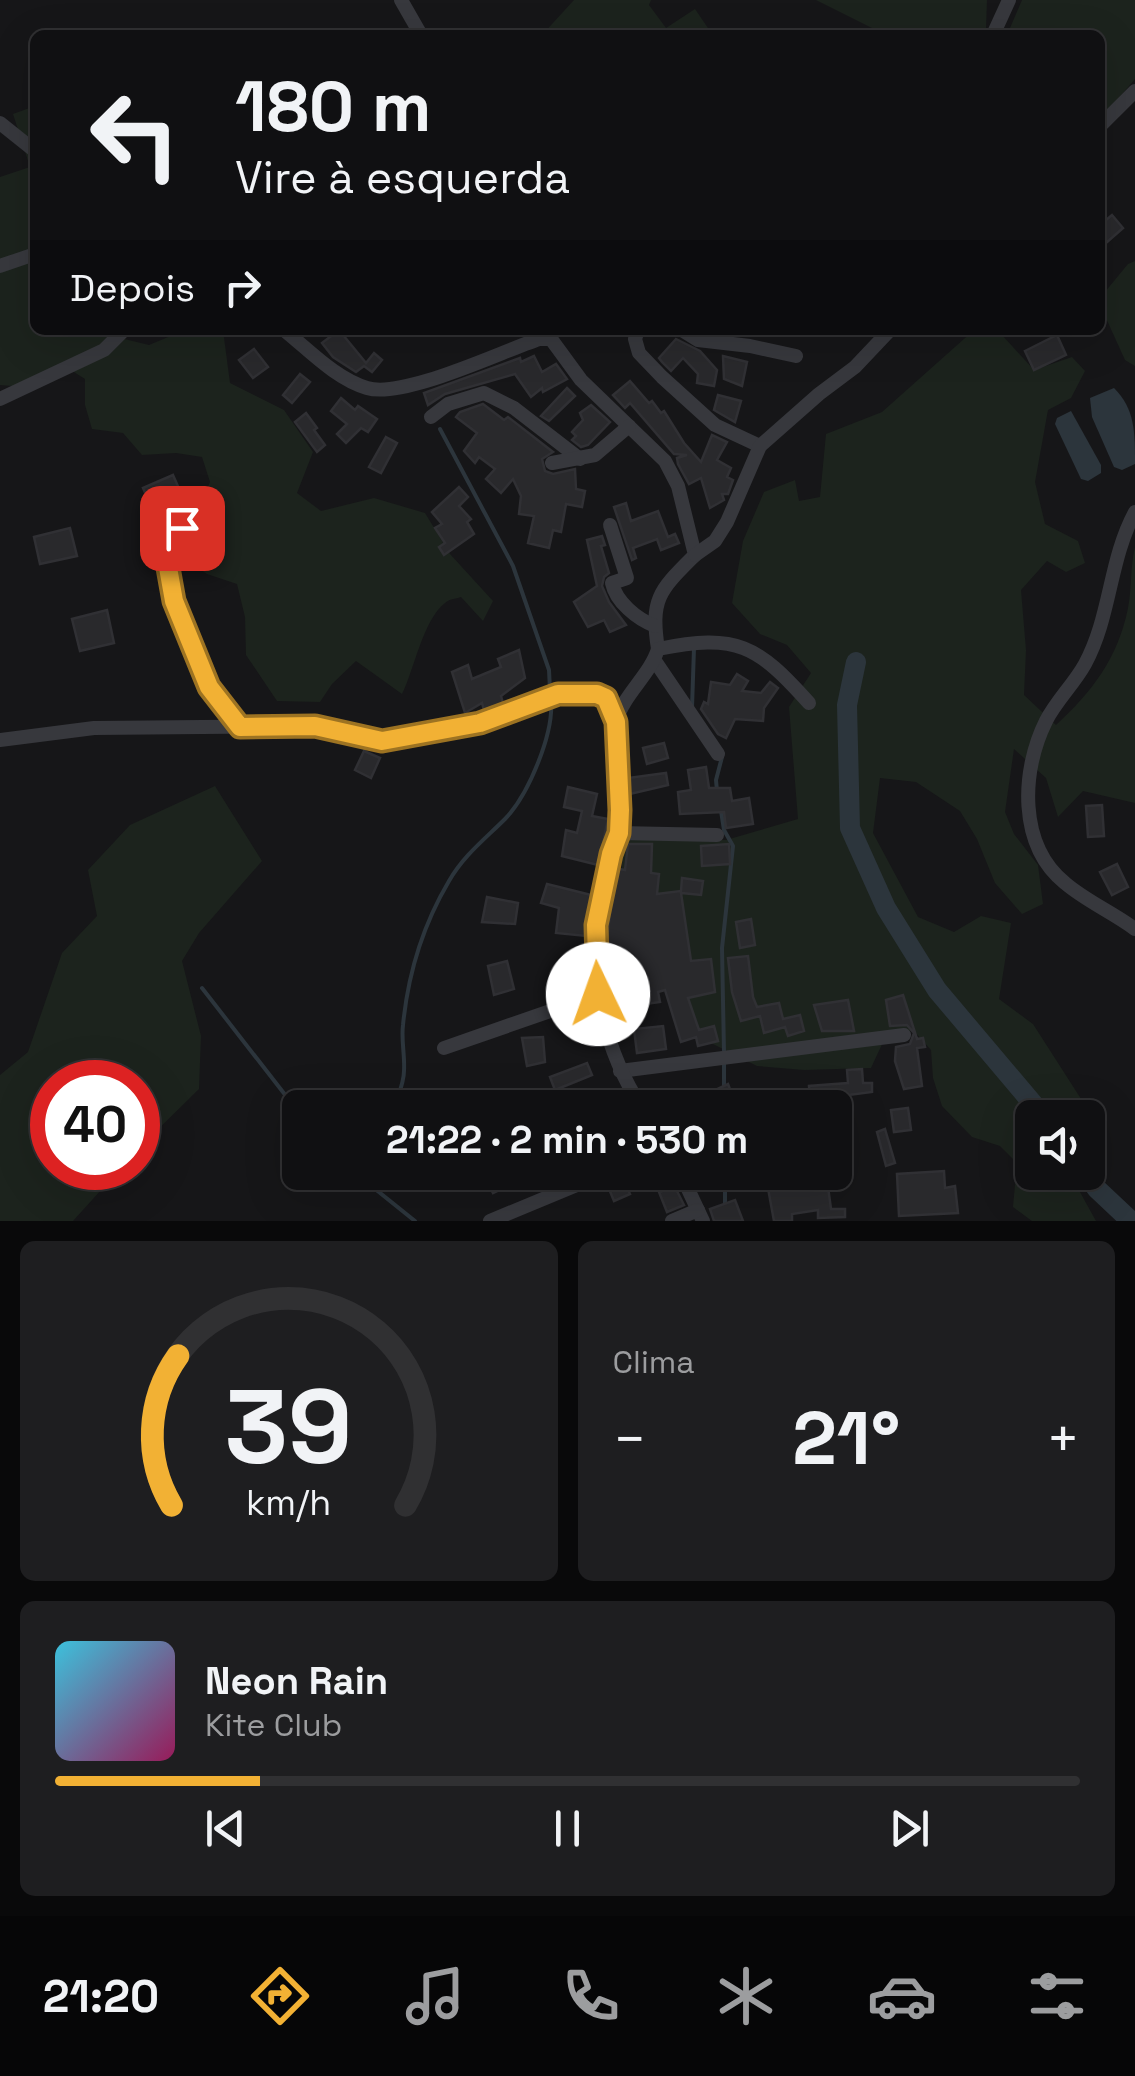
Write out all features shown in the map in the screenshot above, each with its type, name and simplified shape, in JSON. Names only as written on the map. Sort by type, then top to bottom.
[{"type":"street","points":[[401,0],[418,30]]},
{"type":"street","points":[[996,30],[1009,0]]},
{"type":"street","points":[[1105,121],[1135,91]]},
{"type":"street","points":[[0,124],[30,147]]},
{"type":"street","points":[[0,266],[30,256]]},
{"type":"street","points":[[0,399],[104,350],[119,335]]},
{"type":"street","points":[[290,335],[341,376],[378,390],[423,381],[539,339],[557,337],[581,380],[664,461],[672,474],[695,555]]},
{"type":"street","points":[[636,335],[639,353],[715,425],[760,446]]},
{"type":"street","points":[[690,335],[698,340],[796,356]]},
{"type":"street","points":[[718,754],[656,655],[655,606],[660,592],[695,555],[715,541],[760,446],[818,394],[855,368],[885,335]]},
{"type":"street","points":[[431,417],[448,404],[484,392],[514,408],[580,459]]},
{"type":"street","points":[[552,463],[595,455],[629,426]]},
{"type":"street","points":[[1135,512],[1118,546],[1102,621],[1085,664],[1046,720],[1030,764],[1028,817],[1041,858],[1062,881],[1135,929]]},
{"type":"street","points":[[610,526],[627,578],[612,582],[614,592],[642,621],[654,626]]},
{"type":"street","points":[[182,528],[169,549],[167,562],[174,601],[209,687],[240,727]]},
{"type":"street","points":[[616,722],[656,655],[713,642],[739,646],[765,658],[809,702]]},
{"type":"street","points":[[0,740],[94,728],[315,726],[364,740],[398,740],[480,723],[551,696],[620,692],[636,683]]},
{"type":"street","points":[[597,694],[610,704],[616,722],[619,833],[596,925],[598,994],[608,1042],[631,1090]]},
{"type":"street","points":[[619,833],[717,835]]},
{"type":"street","points":[[444,1048],[598,994]]},
{"type":"street","points":[[620,1071],[904,1034]]},
{"type":"street","points":[[490,1221],[565,1190]]},
{"type":"street","points":[[672,1221],[700,1215],[688,1190]]},
{"type":"shaded area","points":[[574,0],[651,0],[649,5],[666,28],[695,9],[709,30],[547,30]]},
{"type":"shaded area","points":[[816,0],[987,0],[984,30],[876,30]]},
{"type":"shaded area","points":[[1022,0],[1135,0],[1135,79],[1105,114],[1105,30],[1009,30]]},
{"type":"shaded area","points":[[30,108],[30,167],[13,114]]},
{"type":"shaded area","points":[[30,167],[30,335],[108,335],[149,345],[173,335],[224,335],[230,383],[284,410],[313,452],[297,493],[321,511],[374,498],[425,513],[450,554],[493,601],[483,621],[461,597],[437,611],[402,694],[356,661],[320,702],[277,701],[246,655],[245,617],[237,584],[207,574],[178,554],[210,482],[202,457],[176,453],[142,455],[123,433],[92,429],[85,405],[85,379],[66,367],[23,387],[0,385],[0,177]]},
{"type":"shaded area","points":[[1135,261],[1135,366],[1125,360],[1105,316],[1105,292]]},
{"type":"shaded area","points":[[968,335],[1002,335],[1034,370],[1072,357],[1085,371],[1071,398],[1048,410],[1035,482],[1045,524],[1078,541],[1085,563],[1066,572],[1047,561],[1021,590],[1026,650],[1024,695],[1056,725],[1092,687],[1118,643],[1129,600],[1135,547],[1135,803],[1083,791],[1058,817],[1046,778],[1014,749],[1005,812],[1014,834],[1038,865],[1043,904],[1022,914],[995,883],[977,839],[960,811],[916,782],[880,778],[873,833],[918,917],[954,932],[981,916],[1011,923],[999,999],[1033,1024],[1082,1100],[1015,1100],[1015,1161],[1000,1146],[972,1137],[942,1106],[933,1078],[931,1050],[913,1030],[884,1040],[871,1068],[804,1070],[757,1066],[711,1043],[682,1021],[622,901],[622,837],[726,840],[798,819],[789,707],[811,673],[787,645],[760,634],[732,603],[743,541],[764,492],[795,480],[799,501],[820,497],[826,434],[882,412]]},
{"type":"shaded area","points":[[1114,388],[1126,404],[1134,431],[1135,464],[1122,470],[1114,467],[1092,417],[1090,398]]},
{"type":"shaded area","points":[[1071,411],[1101,465],[1101,473],[1088,481],[1081,479],[1055,424],[1057,418]]},
{"type":"shaded area","points":[[215,786],[262,861],[199,933],[182,961],[201,1036],[199,1089],[160,1127],[160,1060],[30,1060],[30,1190],[101,1190],[73,1221],[0,1221],[0,1075],[28,1052],[62,953],[97,916],[88,870],[130,825]]},
{"type":"shaded area","points":[[1015,1185],[1015,1190],[1079,1190],[1096,1221],[1032,1221],[1013,1207]]},
{"type":"building","points":[[1112,215],[1123,228],[1106,243],[1105,242],[1105,221]]},
{"type":"building","points":[[332,335],[343,335],[366,363],[374,353],[382,360],[372,372],[364,366],[356,372],[333,357],[322,343]]},
{"type":"building","points":[[1057,335],[1066,355],[1034,370],[1025,351]]},
{"type":"building","points":[[676,339],[700,351],[717,370],[714,386],[697,383],[698,374],[683,358],[671,371],[662,362],[659,358]]},
{"type":"building","points":[[254,349],[268,367],[253,378],[239,360]]},
{"type":"building","points":[[534,356],[542,372],[556,364],[567,379],[543,392],[542,388],[531,397],[515,374],[445,394],[428,405],[424,393]]},
{"type":"building","points":[[723,356],[747,362],[742,386],[724,379]]},
{"type":"building","points":[[300,374],[310,382],[292,403],[283,395]]},
{"type":"building","points":[[630,381],[649,403],[652,401],[661,413],[664,411],[701,462],[712,435],[727,442],[717,460],[731,468],[727,477],[733,480],[728,494],[722,494],[724,500],[710,508],[701,478],[689,484],[678,464],[677,458],[687,455],[674,454],[630,403],[625,408],[613,395]]},
{"type":"building","points":[[567,388],[575,396],[549,421],[541,416]]},
{"type":"building","points":[[718,395],[741,401],[735,422],[714,410]]},
{"type":"building","points":[[341,398],[355,410],[358,406],[377,419],[368,432],[361,428],[346,443],[337,434],[347,424],[331,411]]},
{"type":"building","points":[[483,404],[504,420],[508,417],[553,452],[542,459],[545,471],[553,474],[575,469],[576,489],[585,491],[582,507],[566,504],[561,532],[553,530],[549,548],[528,543],[534,516],[519,514],[521,496],[513,479],[501,493],[486,479],[495,469],[479,457],[475,463],[464,451],[477,433],[456,417]]},
{"type":"building","points":[[591,405],[610,422],[588,445],[581,447],[572,440],[576,436],[572,432],[583,420],[580,413]]},
{"type":"building","points":[[306,413],[325,445],[317,452],[295,422]]},
{"type":"building","points":[[386,437],[397,443],[381,473],[369,467]]},
{"type":"building","points":[[173,475],[184,500],[154,514],[143,488]]},
{"type":"building","points":[[459,487],[468,497],[459,506],[471,519],[467,522],[474,534],[444,555],[439,547],[445,543],[435,528],[442,524],[432,512]]},
{"type":"building","points":[[626,503],[631,521],[658,511],[668,537],[675,534],[679,543],[661,550],[657,539],[633,548],[636,558],[632,560],[614,507]]},
{"type":"building","points":[[70,528],[77,556],[40,564],[34,537]]},
{"type":"building","points":[[602,536],[609,573],[602,586],[626,625],[610,632],[604,620],[588,627],[574,602],[597,586],[587,540]]},
{"type":"building","points":[[107,610],[114,643],[80,651],[72,619]]},
{"type":"building","points":[[519,650],[525,678],[501,696],[503,703],[484,710],[482,703],[465,713],[452,672],[468,665],[472,679],[501,667],[498,659]]},
{"type":"building","points":[[737,674],[748,681],[742,691],[761,693],[770,682],[778,688],[764,708],[763,721],[735,719],[726,738],[718,734],[701,709],[704,702],[708,704],[711,682],[730,685]]},
{"type":"building","points":[[664,743],[668,758],[647,764],[643,748]]},
{"type":"building","points":[[364,751],[380,758],[371,778],[355,770]]},
{"type":"building","points":[[706,767],[709,788],[730,788],[732,801],[749,798],[753,824],[726,828],[724,812],[680,814],[678,792],[691,790],[688,770]]},
{"type":"building","points":[[666,773],[668,785],[630,794],[628,778]]},
{"type":"building","points":[[568,787],[597,794],[592,816],[608,819],[598,865],[562,856],[566,830],[577,833],[582,811],[564,807]]},
{"type":"building","points":[[1102,805],[1104,836],[1088,837],[1086,806]]},
{"type":"building","points":[[628,844],[652,844],[651,873],[659,874],[657,894],[681,891],[682,878],[703,881],[701,895],[681,893],[691,961],[711,959],[715,992],[688,998],[699,1030],[714,1026],[718,1041],[698,1046],[696,1037],[681,1042],[665,990],[658,992],[660,1002],[617,1008],[607,940],[613,889],[619,869],[625,870]]},
{"type":"building","points":[[729,844],[730,864],[702,866],[701,846]]},
{"type":"building","points":[[1117,864],[1128,887],[1112,895],[1100,872]]},
{"type":"building","points":[[547,884],[591,895],[586,936],[556,933],[559,908],[541,903]]},
{"type":"building","points":[[487,897],[518,903],[515,924],[482,922]]},
{"type":"building","points":[[751,919],[755,945],[740,948],[736,922]]},
{"type":"building","points":[[748,956],[757,1007],[779,1003],[783,1019],[800,1015],[804,1031],[788,1036],[785,1027],[764,1033],[760,1016],[741,1021],[728,958]]},
{"type":"building","points":[[507,961],[514,989],[494,995],[488,966]]},
{"type":"building","points":[[903,995],[917,1039],[923,1038],[925,1047],[917,1048],[922,1086],[904,1089],[895,1061],[896,1047],[910,1044],[914,1033],[907,1025],[890,1026],[886,1000]]},
{"type":"building","points":[[848,1000],[854,1031],[822,1031],[814,1005]]},
{"type":"building","points":[[663,1026],[666,1049],[637,1053],[634,1029]]},
{"type":"building","points":[[543,1037],[545,1062],[527,1066],[522,1038]]},
{"type":"building","points":[[587,1063],[592,1075],[555,1090],[550,1077]]},
{"type":"building","points":[[862,1069],[863,1083],[872,1083],[872,1092],[852,1095],[852,1090],[809,1090],[809,1086],[848,1083],[847,1070]]},
{"type":"building","points":[[908,1108],[911,1130],[894,1132],[891,1110]]},
{"type":"building","points":[[885,1129],[895,1163],[886,1166],[877,1132]]},
{"type":"building","points":[[944,1171],[945,1188],[955,1186],[958,1213],[899,1216],[897,1174]]},
{"type":"building","points":[[609,1190],[628,1190],[630,1194],[614,1201]]},
{"type":"building","points":[[676,1190],[684,1205],[667,1212],[659,1192]]},
{"type":"building","points":[[768,1190],[828,1190],[831,1209],[845,1209],[845,1217],[818,1218],[818,1210],[792,1214],[792,1221],[774,1221]]},
{"type":"building","points":[[735,1200],[743,1221],[714,1221],[710,1209]]},
{"type":"waterway","points":[[440,429],[513,566],[549,670],[550,690]]},
{"type":"waterway","points":[[692,708],[694,648]]},
{"type":"waterway","points":[[856,662],[847,705],[850,828],[886,908],[937,990],[1030,1100]]},
{"type":"waterway","points":[[400,1090],[404,1076],[405,1006],[424,932],[455,872],[523,794],[544,746],[551,700]]},
{"type":"waterway","points":[[717,791],[722,757]]},
{"type":"waterway","points":[[721,811],[724,830],[733,846],[722,948],[724,1053]]},
{"type":"waterway","points":[[202,988],[282,1091]]},
{"type":"waterway","points":[[724,1062],[724,1088]]},
{"type":"waterway","points":[[376,1190],[415,1221]]},
{"type":"waterway","points":[[725,1190],[725,1206]]},
{"type":"waterway","points":[[1098,1190],[1131,1221]]},
{"type":"route","points":[[182,528],[169,549],[167,562],[174,601],[209,687],[240,727],[315,726],[364,740],[398,740],[480,723],[558,694],[597,694],[606,698],[615,713],[620,810],[619,833],[602,888],[596,925],[598,994]]}]
